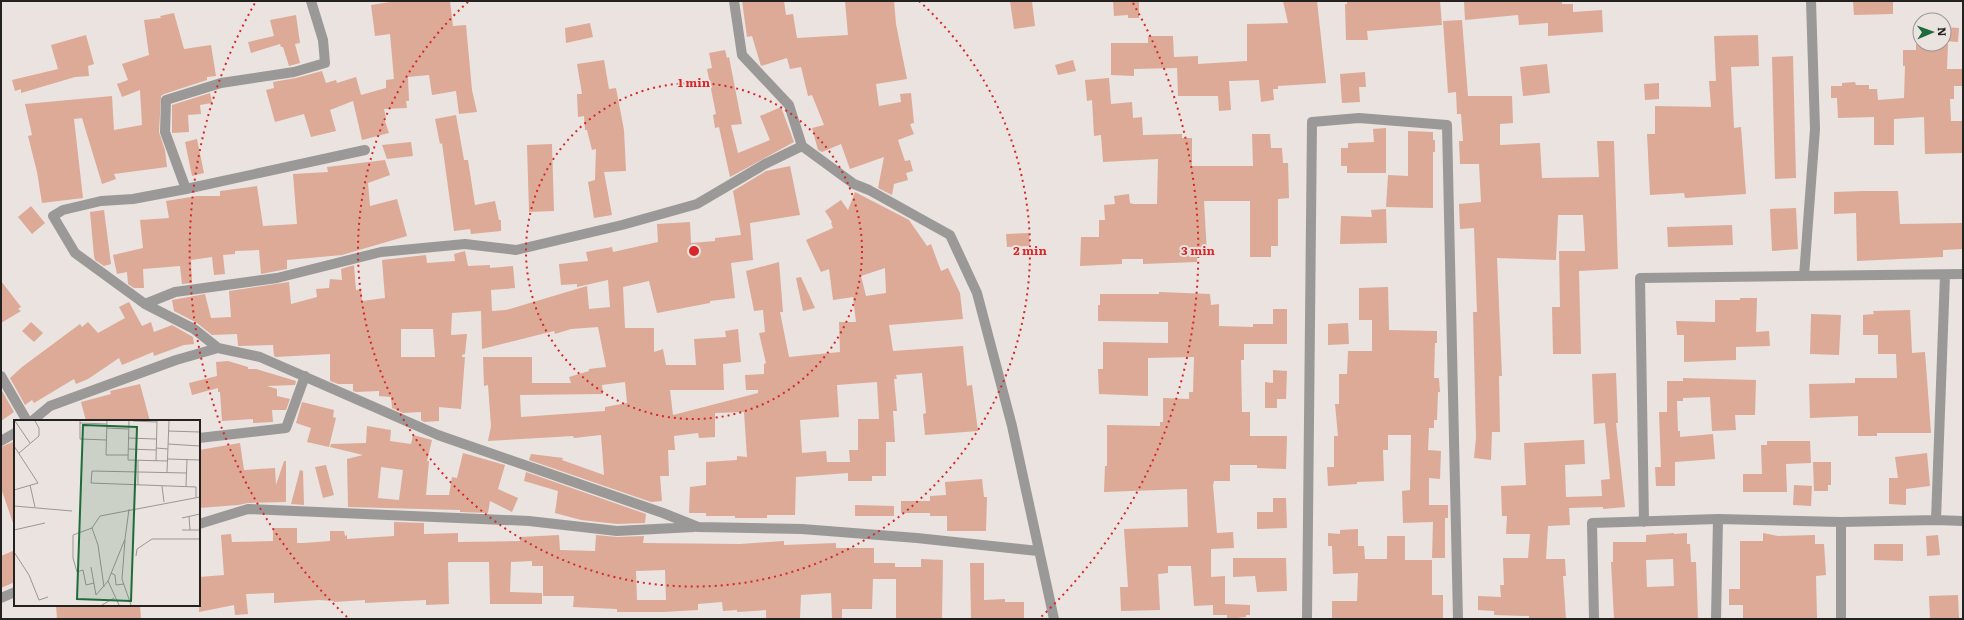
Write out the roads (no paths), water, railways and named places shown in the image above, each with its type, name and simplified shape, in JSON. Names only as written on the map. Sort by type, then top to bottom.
[{"type":"street","points":[[186,189],[165,132],[166,100],[221,83],[294,72],[326,63],[323,40],[311,1]]},
{"type":"street","points":[[734,1],[742,55],[789,105],[802,146],[854,184],[869,190],[950,234],[977,293],[1012,426],[1054,619]]},
{"type":"street","points":[[1804,276],[1814,128],[1811,1]]},
{"type":"street","points":[[1307,619],[1312,122],[1359,118],[1447,125],[1458,619]]},
{"type":"street","points":[[145,304],[175,292],[277,278],[381,252],[465,244],[516,250],[622,225],[696,204],[765,164],[802,146]]},
{"type":"street","points":[[218,348],[194,329],[145,304],[75,253],[53,216],[63,210],[101,201],[132,199],[186,189],[365,150]]},
{"type":"street","points":[[1644,522],[1640,278],[1963,274]]},
{"type":"street","points":[[1936,520],[1945,275]]},
{"type":"street","points":[[33,420],[50,406],[176,360],[218,348],[260,356],[438,435],[656,510],[698,527]]},
{"type":"street","points":[[1,376],[26,420]]},
{"type":"street","points":[[200,438],[286,428],[305,376]]},
{"type":"street","points":[[1,441],[14,433]]},
{"type":"street","points":[[200,524],[248,509],[528,521],[616,531],[698,527],[802,529],[917,538],[1038,551]]},
{"type":"street","points":[[1594,619],[1592,523],[1718,519],[1841,522],[1936,520],[1963,521]]},
{"type":"street","points":[[1716,619],[1718,519]]},
{"type":"street","points":[[1841,522],[1841,619]]},
{"type":"street","points":[[1,598],[14,592]]}]
